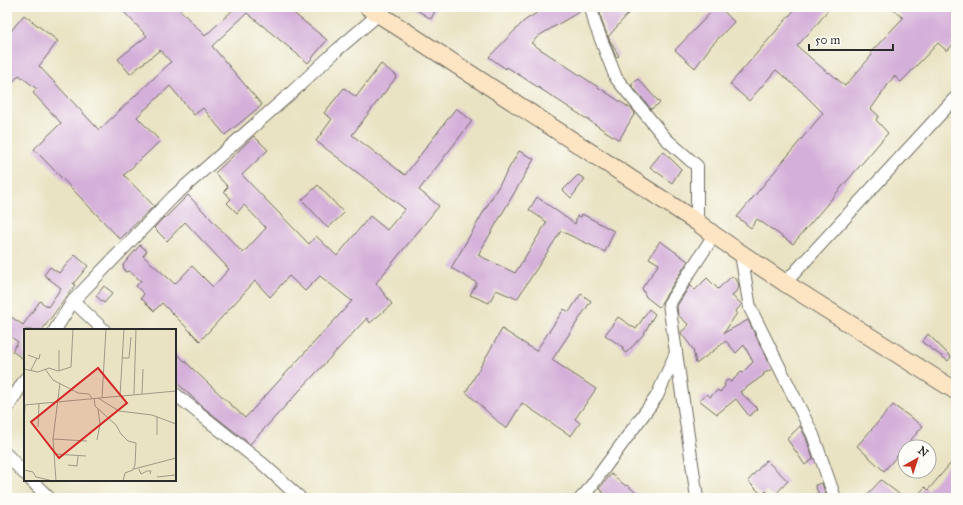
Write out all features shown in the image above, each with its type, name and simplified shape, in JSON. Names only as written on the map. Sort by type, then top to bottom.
[{"type":"main road","points":[[377,9],[697,222],[740,254],[955,390]]},
{"type":"street","points":[[591,7],[595,24],[616,78],[666,139],[697,166],[697,222]]},
{"type":"street","points":[[56,329],[73,301],[173,197],[291,94],[377,9]]},
{"type":"street","points":[[785,283],[956,97]]},
{"type":"street","points":[[697,498],[669,304],[714,235]]},
{"type":"street","points":[[740,254],[750,308],[813,435],[835,498]]},
{"type":"street","points":[[73,301],[103,329]]},
{"type":"street","points":[[581,498],[657,396],[676,353]]},
{"type":"street","points":[[7,409],[24,381]]},
{"type":"street","points":[[176,395],[264,465],[300,498]]},
{"type":"street","points":[[7,455],[24,473]]},
{"type":"street","points":[[32,481],[49,498]]},
{"type":"building","points":[[119,7],[177,7],[205,36],[236,7],[286,7],[327,40],[308,63],[247,13],[212,46],[262,105],[225,135],[203,108],[194,115],[170,86],[137,117],[160,141],[124,175],[154,206],[120,239],[34,149],[61,123],[33,93],[37,89],[19,75],[7,89],[7,36],[24,15],[58,41],[39,66],[99,130],[171,62],[160,50],[130,74],[118,59],[147,36]]},
{"type":"building","points":[[412,7],[437,7],[431,19]]},
{"type":"building","points":[[546,7],[584,7],[584,9],[540,35],[531,43],[633,110],[635,113],[619,140],[507,67],[506,69],[489,57],[524,21]]},
{"type":"building","points":[[600,7],[634,7],[608,37],[602,22]]},
{"type":"building","points":[[716,7],[720,7],[734,22],[711,46],[695,68],[675,50]]},
{"type":"building","points":[[797,7],[830,7],[797,46],[845,86],[872,55],[870,53],[903,18],[891,7],[956,7],[956,41],[947,51],[938,43],[901,82],[894,76],[871,109],[879,116],[876,120],[888,133],[793,244],[757,219],[751,228],[737,217],[823,113],[800,90],[776,70],[749,101],[730,84]]},
{"type":"building","points":[[608,37],[619,56],[616,57]]},
{"type":"building","points":[[381,64],[397,76],[352,135],[405,175],[456,108],[472,121],[419,190],[439,206],[376,283],[392,304],[370,323],[367,318],[250,444],[203,407],[176,382],[176,353],[245,418],[352,301],[320,276],[305,291],[289,276],[270,297],[255,281],[200,341],[162,303],[154,311],[141,298],[144,294],[136,286],[141,281],[129,271],[125,272],[123,265],[140,245],[147,251],[143,256],[175,284],[192,266],[213,287],[229,269],[185,222],[167,241],[154,228],[188,195],[243,253],[266,228],[244,205],[237,213],[227,203],[231,199],[224,191],[228,187],[215,173],[254,136],[268,150],[242,175],[309,244],[316,236],[337,256],[370,216],[387,230],[405,209],[316,141],[332,119],[324,113],[344,88],[356,97]]},
{"type":"building","points":[[638,79],[660,103],[651,109],[632,86],[632,83]]},
{"type":"building","points":[[519,151],[534,159],[478,255],[515,273],[547,222],[529,210],[537,197],[575,224],[577,216],[581,217],[582,214],[614,231],[605,252],[561,231],[517,299],[496,290],[489,303],[470,295],[477,283],[451,268]]},
{"type":"building","points":[[663,151],[681,169],[672,183],[650,167]]},
{"type":"building","points":[[578,175],[585,179],[571,198],[563,190]]},
{"type":"building","points":[[318,185],[344,213],[328,228],[302,200]]},
{"type":"building","points":[[660,241],[688,261],[659,307],[646,297],[642,288],[659,264],[649,258]]},
{"type":"building","points":[[75,255],[88,266],[73,284],[75,285],[43,329],[24,329],[24,359],[12,351],[18,342],[7,334],[7,314],[23,325],[40,301],[48,307],[61,288],[44,275],[50,267],[59,273]]},
{"type":"building","points":[[732,276],[738,282],[739,288],[732,296],[742,304],[735,312],[737,313],[724,333],[748,320],[772,369],[740,392],[758,409],[749,416],[736,399],[717,414],[699,400],[707,394],[710,397],[718,390],[720,392],[725,386],[724,384],[727,380],[731,382],[753,362],[744,345],[736,353],[726,341],[696,364],[693,349],[681,333],[689,325],[678,315],[677,306],[690,285],[695,290],[707,278],[718,289]]},
{"type":"building","points":[[104,286],[113,293],[104,303],[96,296]]},
{"type":"building","points":[[581,294],[591,301],[552,360],[596,389],[575,419],[580,423],[571,436],[522,403],[506,429],[466,392],[502,329],[536,351],[564,309],[569,312]]},
{"type":"building","points":[[649,309],[655,314],[643,335],[626,353],[622,350],[624,348],[605,335],[618,317],[636,329]]},
{"type":"building","points":[[928,334],[951,357],[948,361],[922,342]]},
{"type":"building","points":[[893,405],[923,426],[912,439],[897,439],[897,456],[884,471],[857,446]]},
{"type":"building","points":[[800,426],[813,459],[805,465],[787,439]]},
{"type":"building","points":[[766,460],[788,481],[773,497],[766,491],[762,495],[748,481]]},
{"type":"building","points":[[951,463],[956,468],[956,498],[915,498],[925,487],[928,490]]},
{"type":"building","points":[[611,474],[642,498],[610,498],[599,489]]},
{"type":"building","points":[[881,480],[904,498],[864,498]]},
{"type":"building","points":[[822,483],[827,498],[820,498],[815,485]]}]
